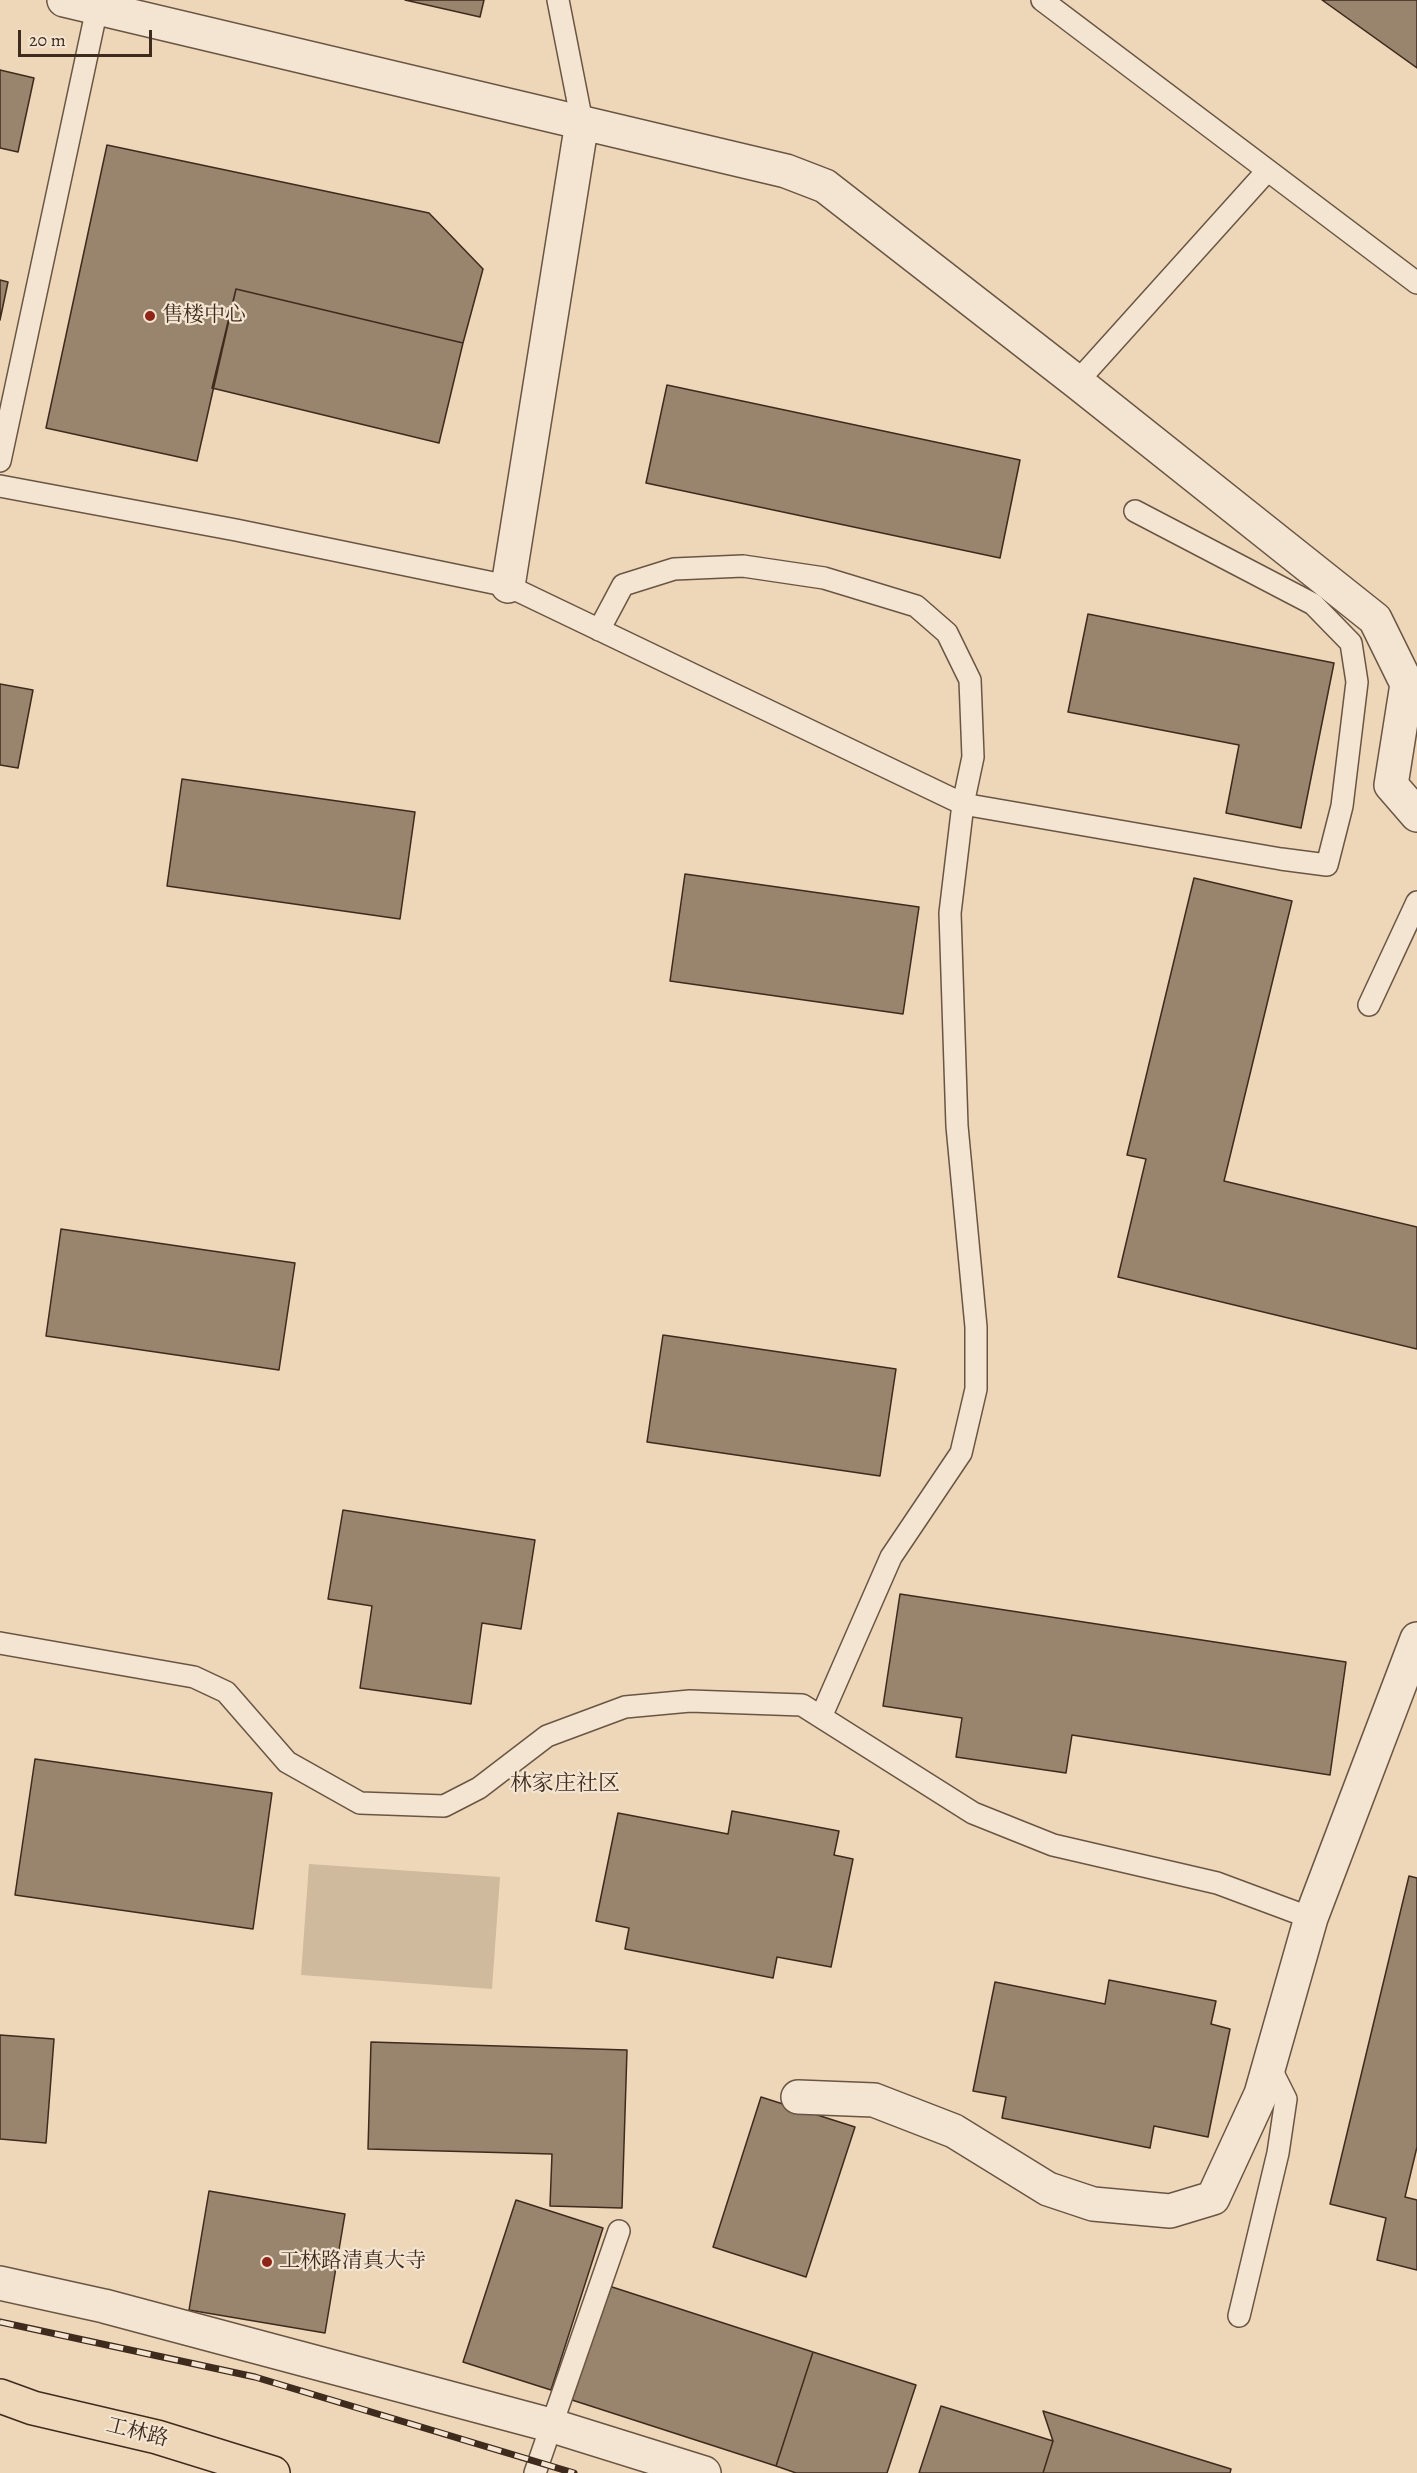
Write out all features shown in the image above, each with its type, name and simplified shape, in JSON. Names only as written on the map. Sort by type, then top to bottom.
[{"type":"highway","name":"工林路","points":[[0,2396],[33,2408],[156,2438],[273,2473]]},
{"type":"street","points":[[64,0],[786,171],[825,186],[1077,381],[1375,619],[1407,684],[1391,785],[1417,815]]},
{"type":"street","points":[[508,586],[582,122]]},
{"type":"street","points":[[798,2097],[874,2100],[954,2131],[1048,2189],[1093,2204],[1170,2211],[1213,2198],[1261,2094],[1311,1917],[1417,1639]]},
{"type":"street","points":[[0,2283],[104,2306],[550,2425],[704,2473]]},
{"type":"lane","points":[[558,0],[582,122]]},
{"type":"lane","points":[[1042,0],[1417,283]]},
{"type":"lane","points":[[0,461],[97,8]]},
{"type":"lane","points":[[1077,381],[1268,171]]},
{"type":"lane","points":[[0,486],[236,530],[508,586],[963,804],[1327,865],[1342,806],[1357,682],[1351,643],[1313,604],[1135,511]]},
{"type":"lane","points":[[599,630],[623,585],[674,569],[743,566],[824,578],[916,606],[947,633],[969,680],[973,757],[963,804],[950,913],[957,1126],[976,1327],[976,1389],[961,1453],[891,1557],[821,1717]]},
{"type":"lane","points":[[1369,1005],[1417,902]]},
{"type":"lane","points":[[0,1642],[194,1677],[226,1692],[287,1762],[360,1803],[444,1806],[479,1788],[547,1736],[625,1707],[690,1701],[802,1705],[973,1813],[1053,1845],[1217,1883],[1311,1917]]},
{"type":"lane","points":[[1239,2316],[1278,2153],[1286,2099],[1269,2065]]},
{"type":"lane","points":[[535,2473],[618,2231]]},
{"type":"shaded area","points":[[309,1864],[500,1877],[492,1989],[301,1975]]},
{"type":"building","points":[[405,0],[484,0],[480,17]]},
{"type":"building","points":[[1322,0],[1417,0],[1417,68]]},
{"type":"building","points":[[0,70],[34,78],[18,152],[0,148]]},
{"type":"building","name":"售楼中心","points":[[107,145],[429,213],[483,269],[463,343],[236,289],[197,461],[46,428]]},
{"type":"building","points":[[0,280],[8,282],[0,320]]},
{"type":"building","points":[[236,289],[463,343],[439,443],[212,388]]},
{"type":"building","points":[[667,385],[1020,460],[1000,558],[646,483]]},
{"type":"building","points":[[1088,614],[1334,663],[1301,828],[1226,813],[1239,745],[1068,712]]},
{"type":"building","points":[[0,684],[33,690],[18,768],[0,765]]},
{"type":"building","points":[[182,779],[415,812],[400,919],[167,886]]},
{"type":"building","points":[[685,874],[919,907],[903,1014],[670,981]]},
{"type":"building","points":[[1194,878],[1292,901],[1224,1181],[1417,1227],[1417,1349],[1118,1277],[1146,1159],[1127,1155]]},
{"type":"building","points":[[61,1229],[295,1263],[279,1370],[46,1336]]},
{"type":"building","points":[[663,1335],[896,1369],[880,1476],[647,1442]]},
{"type":"building","points":[[343,1510],[535,1540],[521,1629],[482,1623],[471,1704],[360,1688],[372,1606],[328,1599]]},
{"type":"building","points":[[900,1594],[1346,1662],[1330,1775],[1072,1735],[1066,1773],[956,1757],[962,1718],[883,1706]]},
{"type":"building","points":[[35,1759],[272,1793],[253,1929],[15,1895]]},
{"type":"building","points":[[732,1811],[839,1831],[834,1855],[853,1859],[831,1967],[777,1957],[773,1978],[625,1949],[629,1928],[596,1921],[618,1813],[728,1834]]},
{"type":"building","points":[[1409,1876],[1417,1878],[1417,2147],[1405,2197],[1417,2200],[1417,2270],[1377,2260],[1386,2218],[1330,2204]]},
{"type":"building","points":[[1109,1980],[1216,2001],[1211,2024],[1230,2029],[1208,2137],[1154,2126],[1150,2148],[1002,2118],[1006,2097],[973,2091],[995,1982],[1105,2004]]},
{"type":"building","points":[[0,2035],[54,2039],[46,2143],[0,2139]]},
{"type":"building","points":[[371,2042],[627,2050],[622,2208],[550,2206],[552,2154],[368,2149]]},
{"type":"building","points":[[761,2097],[855,2127],[806,2277],[713,2247]]},
{"type":"building","name":"工林路清真大寺","points":[[209,2191],[345,2214],[325,2333],[189,2310]]},
{"type":"building","points":[[516,2200],[603,2228],[551,2390],[463,2362]]},
{"type":"building","points":[[609,2286],[813,2352],[776,2466],[572,2400]]},
{"type":"building","points":[[813,2352],[916,2385],[887,2473],[796,2473],[776,2466]]},
{"type":"building","points":[[941,2406],[1053,2441],[1043,2473],[919,2473]]},
{"type":"building","points":[[1043,2411],[1231,2469],[1230,2473],[1043,2473],[1053,2441]]},
{"type":"railway","points":[[0,2322],[255,2377],[574,2473]]},
{"type":"place","name":"售楼中心","points":[[150,316]]},
{"type":"place","name":"工林路清真大寺","points":[[267,2262]]},
{"type":"district","name":"林家庄社区","points":[[565,1785]]}]
